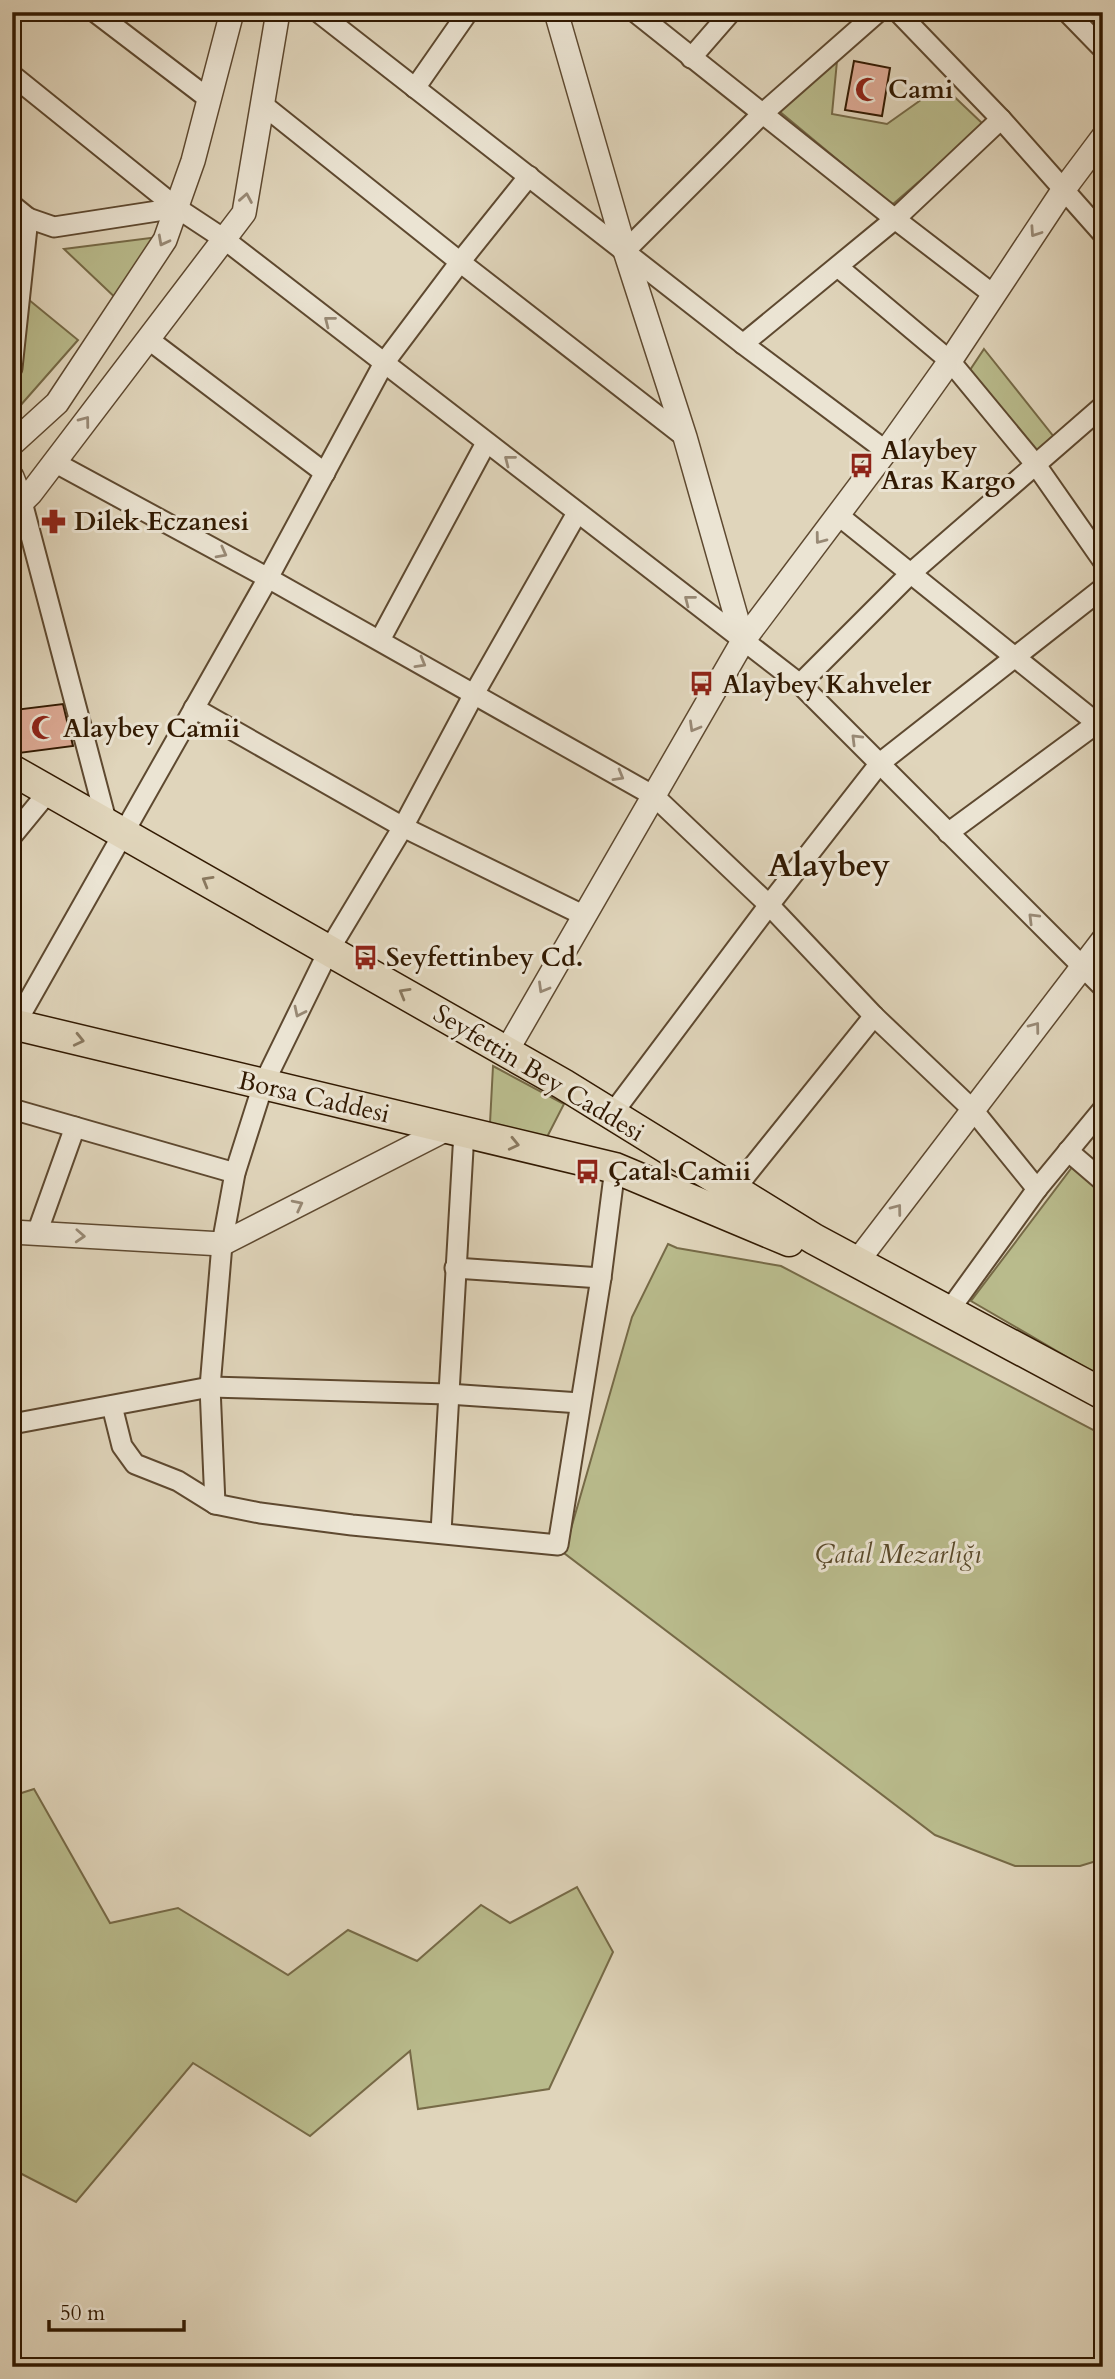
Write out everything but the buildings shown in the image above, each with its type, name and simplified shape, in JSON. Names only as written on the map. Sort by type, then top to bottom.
[{"type":"main road","name":"Seyfettin Bey Caddesi","points":[[12,771],[329,950],[622,1121],[729,1202],[797,1244],[948,1312],[1103,1394]]},
{"type":"main road","name":"Borsa Caddesi","points":[[13,1027],[615,1168]]},
{"type":"main road","points":[[615,1168],[630,1157],[637,1143],[622,1121]]},
{"type":"main road","name":"Seyfettin Bey Caddesi","points":[[615,1168],[729,1202]]},
{"type":"main road","name":"Seyfettin Bey Caddesi","points":[[853,1267],[1103,1407]]},
{"type":"street","points":[[95,12],[209,99]]},
{"type":"street","points":[[12,444],[57,402],[165,240],[194,161],[232,12]]},
{"type":"street","points":[[17,507],[244,213],[278,12]]},
{"type":"street","points":[[318,12],[743,344],[886,451]]},
{"type":"street","points":[[415,88],[468,12]]},
{"type":"street","points":[[556,12],[625,251],[685,437],[743,641]]},
{"type":"street","points":[[635,12],[994,295]]},
{"type":"street","points":[[691,58],[731,12]]},
{"type":"street","points":[[625,251],[762,114],[878,12]]},
{"type":"street","points":[[898,12],[1001,119],[1103,234]]},
{"type":"street","points":[[1067,12],[1103,49]]},
{"type":"street","points":[[12,75],[177,208],[224,239],[800,684],[1103,987]]},
{"type":"street","points":[[262,104],[685,437]]},
{"type":"street","points":[[743,344],[895,219],[1001,119]]},
{"type":"street","points":[[506,1052],[743,641],[886,451],[950,361],[1064,189],[1103,137]]},
{"type":"street","points":[[13,1027],[115,829],[194,708],[268,578],[384,363],[529,176]]},
{"type":"street","points":[[12,205],[28,218],[54,227],[177,208]]},
{"type":"street","points":[[12,368],[16,300],[28,218]]},
{"type":"street","points":[[838,267],[950,361],[1036,465],[1103,561]]},
{"type":"street","points":[[148,339],[325,473]]},
{"type":"street","points":[[800,684],[911,573],[1103,406]]},
{"type":"street","points":[[380,640],[486,443]]},
{"type":"street","points":[[54,462],[380,640],[654,796],[769,905],[874,1016],[973,1110],[1037,1189]]},
{"type":"street","points":[[12,477],[17,507],[115,829]]},
{"type":"street","points":[[215,1504],[210,1387],[222,1244],[235,1173],[262,1084],[329,950],[404,827],[474,694],[577,513]]},
{"type":"street","points":[[838,515],[1100,726],[948,833]]},
{"type":"street","points":[[622,1121],[769,905],[880,763],[1103,588]]},
{"type":"street","points":[[194,708],[404,827],[585,916]]},
{"type":"street","points":[[12,836],[49,791]]},
{"type":"street","points":[[853,1267],[1103,940]]},
{"type":"street","points":[[729,1202],[874,1016]]},
{"type":"street","points":[[12,1109],[235,1173]]},
{"type":"street","points":[[948,1312],[1037,1189],[1103,1109]]},
{"type":"street","points":[[37,1233],[75,1127]]},
{"type":"street","points":[[12,1232],[222,1244],[455,1130],[455,1268],[441,1532]]},
{"type":"street","points":[[1068,1151],[1103,1181]]},
{"type":"street","points":[[112,1406],[122,1446],[135,1464],[178,1481],[215,1504],[352,1525],[558,1545],[601,1278],[615,1168]]},
{"type":"street","points":[[455,1268],[601,1278]]},
{"type":"street","points":[[12,1424],[210,1387],[448,1394],[580,1403]]},
{"type":"green space","points":[[837,61],[832,114],[887,124],[942,85],[984,125],[892,205],[779,111]]},
{"type":"green space","points":[[174,235],[122,304],[64,249]]},
{"type":"green space","points":[[12,286],[78,340],[12,415]]},
{"type":"green space","points":[[984,349],[1058,442],[1037,457],[968,373]]},
{"type":"green space","points":[[493,1066],[564,1104],[547,1137],[490,1123]]},
{"type":"green space","points":[[1073,1166],[1103,1193],[1103,1378],[971,1301]]},
{"type":"green space","name":"Çatal Mezarlığı","points":[[668,1244],[677,1248],[781,1266],[1103,1435],[1103,1859],[1080,1866],[1015,1866],[935,1835],[564,1553],[632,1317]]},
{"type":"green space","points":[[34,1789],[110,1923],[178,1908],[288,1975],[348,1930],[417,1961],[481,1905],[510,1923],[577,1887],[613,1952],[549,2089],[418,2109],[410,2051],[310,2136],[193,2063],[76,2202],[14,2170],[12,2155],[12,1796]]},
{"type":"place","name":"Cami","points":[[868,89]]},
{"type":"place","name":"Alaybey Aras Kargo","points":[[861,465]]},
{"type":"place","name":"Dilek Eczanesi","points":[[54,521]]},
{"type":"place","name":"Alaybey Kahveler","points":[[702,684]]},
{"type":"place","name":"Alaybey Camii","points":[[43,728]]},
{"type":"place","name":"Seyfettinbey Cd.","points":[[366,957]]},
{"type":"place","name":"Çatal Camii","points":[[588,1171]]},
{"type":"district","name":"Alaybey","points":[[829,865]]}]
